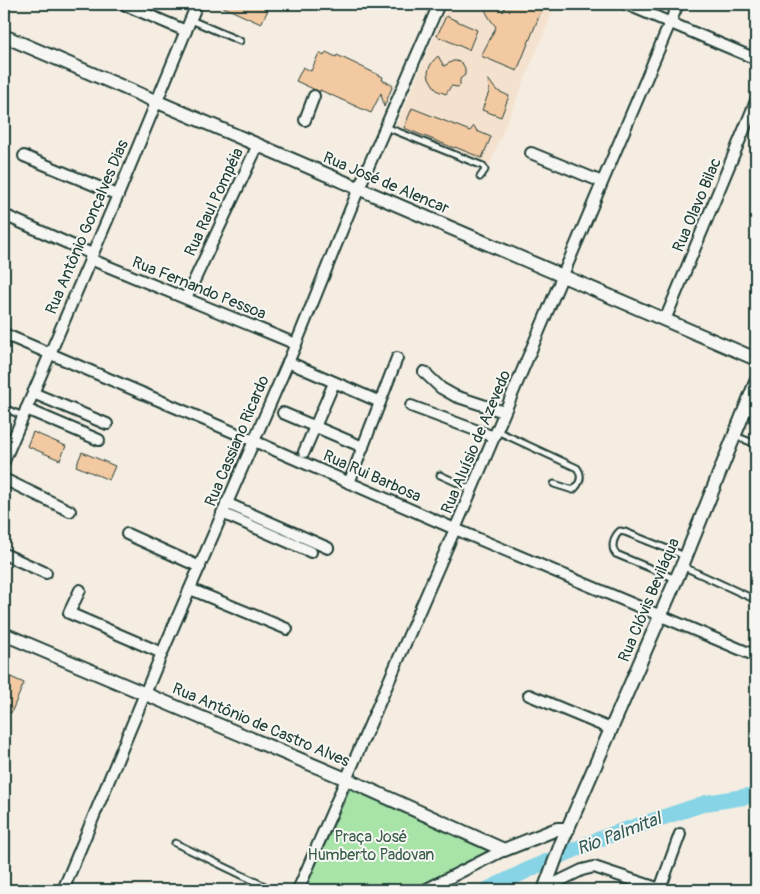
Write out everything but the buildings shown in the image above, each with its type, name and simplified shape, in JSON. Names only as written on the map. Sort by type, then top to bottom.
[{"type":"street","points":[[123,4],[186,31]]},
{"type":"street","name":"Rua Antônio Gonçalves Dias","points":[[4,461],[8,440],[24,412],[50,354],[198,4]]},
{"type":"street","name":"Rua Cassiano Ricardo","points":[[64,890],[145,693],[296,344],[359,188],[439,4]]},
{"type":"street","points":[[626,4],[756,59]]},
{"type":"street","name":"Rua Aluísio de Azevedo","points":[[298,890],[455,529],[678,4]]},
{"type":"street","name":"Rua José de Alencar","points":[[4,36],[756,360]]},
{"type":"street","points":[[305,120],[314,96]]},
{"type":"street","name":"Rua Olavo Bilac","points":[[665,320],[756,101]]},
{"type":"street","name":"Rua Raul Pompéia","points":[[186,298],[258,145]]},
{"type":"street","points":[[531,153],[602,182]]},
{"type":"street","points":[[24,156],[118,195]]},
{"type":"street","name":"Rua Fernando Pessoa","points":[[4,215],[91,257],[296,344]]},
{"type":"street","name":"Rua Rui Barbosa","points":[[4,334],[455,529],[756,656]]},
{"type":"street","points":[[349,483],[397,358]]},
{"type":"street","points":[[288,362],[380,402]]},
{"type":"street","points":[[424,372],[441,388],[455,396],[504,412]]},
{"type":"street","name":"Rua Clóvis Beviláqua","points":[[545,889],[561,844],[563,829],[578,807],[684,561],[756,382]]},
{"type":"street","points":[[304,452],[334,383]]},
{"type":"street","points":[[33,393],[107,424]]},
{"type":"street","points":[[411,406],[495,434]]},
{"type":"street","points":[[24,412],[99,440]]},
{"type":"street","points":[[283,413],[363,446]]},
{"type":"street","points":[[4,479],[70,510]]},
{"type":"street","points":[[224,508],[328,548]]},
{"type":"street","points":[[224,508],[311,552]]},
{"type":"street","points":[[127,534],[200,567]]},
{"type":"street","points":[[4,554],[46,573]]},
{"type":"street","points":[[80,590],[69,613],[162,653]]},
{"type":"street","points":[[190,590],[286,629]]},
{"type":"street","name":"Rua Antônio de Castro Alves","points":[[4,634],[346,779],[504,850]]},
{"type":"street","points":[[529,695],[611,729]]},
{"type":"street","points":[[425,890],[504,850],[563,829]]},
{"type":"street","points":[[545,889],[582,870],[594,867],[659,889],[680,834]]},
{"type":"lane","points":[[191,20],[240,41]]},
{"type":"lane","points":[[386,127],[483,166],[485,170],[480,177]]},
{"type":"lane","points":[[4,408],[24,412]]},
{"type":"lane","points":[[495,434],[577,468],[581,473],[577,487],[573,490],[554,484]]},
{"type":"lane","points":[[735,436],[756,444]]},
{"type":"lane","points":[[440,475],[472,489]]},
{"type":"lane","points":[[676,579],[616,554],[612,547],[618,533],[620,531],[625,532],[756,600]]},
{"type":"lane","points":[[175,843],[273,890]]},
{"type":"shaded area","points":[[448,4],[556,4],[489,166],[396,126]]},
{"type":"green space","name":"Praça José Humberto Padovan","points":[[350,789],[487,851],[410,890],[305,890]]},
{"type":"waterway","name":"Rio Palmital","points":[[487,890],[534,867],[607,836],[706,803],[756,795]]}]
